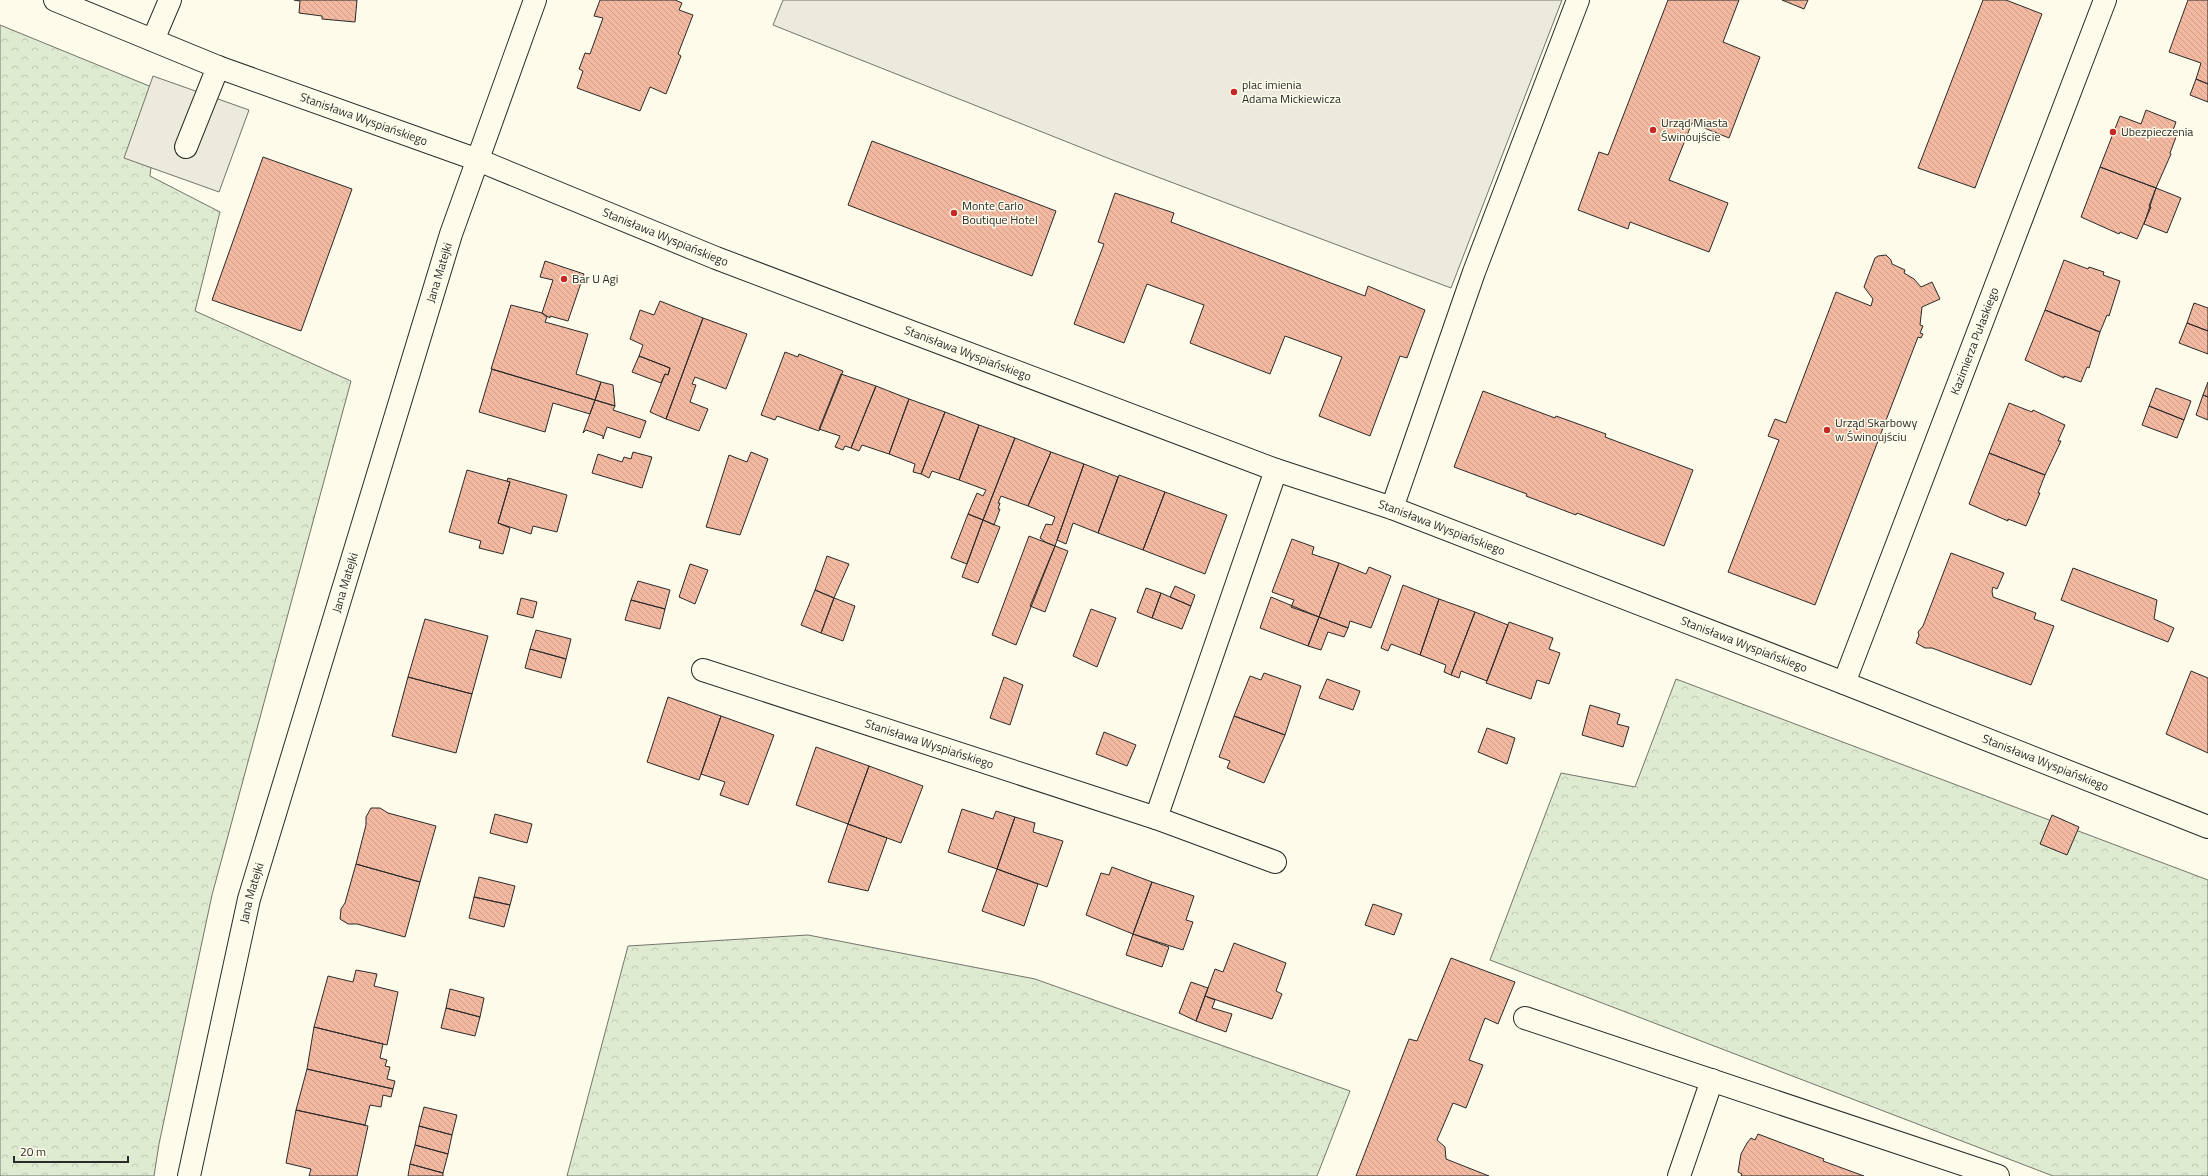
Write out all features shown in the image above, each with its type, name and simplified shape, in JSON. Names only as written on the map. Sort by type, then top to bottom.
[{"type":"street","name":"Stanisława Wyspiańskiego","points":[[55,0],[218,67],[478,160],[716,258],[1276,470],[1392,508],[1844,683],[2208,827]]},
{"type":"street","points":[[153,40],[170,0]]},
{"type":"street","name":"Jana Matejki","points":[[189,1176],[249,899],[451,234],[535,0]]},
{"type":"street","points":[[1392,508],[1474,272],[1578,0]]},
{"type":"street","name":"Kazimierza Pułaskiego","points":[[1844,683],[2105,0]]},
{"type":"street","points":[[186,147],[218,67]]},
{"type":"street","points":[[1156,818],[1276,470]]},
{"type":"street","name":"Stanisława Wyspiańskiego","points":[[703,670],[1156,818],[1275,862]]},
{"type":"street","points":[[1526,1018],[1998,1176]]},
{"type":"street","points":[[1680,1176],[1712,1080]]},
{"type":"green space","points":[[0,25],[159,90],[150,176],[220,212],[195,311],[351,381],[212,895],[159,1144],[154,1176],[0,1176]]},
{"type":"green space","points":[[1676,679],[2208,880],[2208,1176],[2053,1176],[1490,960],[1561,773],[1635,787]]},
{"type":"green space","points":[[808,935],[1035,979],[1350,1091],[1317,1176],[567,1176],[628,946]]},
{"type":"shaded area","name":"plac imienia Adama Mickiewicza","points":[[783,0],[1562,0],[1451,288],[1110,159],[773,25]]},
{"type":"shaded area","points":[[153,76],[249,110],[219,192],[124,158]]},
{"type":"building","points":[[294,0],[357,0],[355,22],[322,19],[322,16],[299,13],[300,1]]},
{"type":"building","points":[[600,0],[675,0],[682,3],[679,10],[693,15],[678,54],[681,56],[666,94],[650,87],[640,111],[577,88],[583,71],[579,69],[585,53],[590,54],[603,18],[594,16]]},
{"type":"building","name":"Urząd Miasta Świnoujście","points":[[1668,0],[1739,0],[1723,42],[1760,57],[1729,138],[1692,123],[1669,180],[1728,203],[1709,252],[1630,222],[1628,229],[1578,210],[1599,152],[1608,155]]},
{"type":"building","points":[[1782,0],[1808,0],[1804,9]]},
{"type":"building","points":[[1983,0],[2006,0],[2042,14],[1975,188],[1918,168]]},
{"type":"building","points":[[2188,0],[2208,0],[2208,84],[2196,79],[2201,63],[2169,52]]},
{"type":"building","points":[[2196,79],[2208,84],[2208,102],[2190,95]]},
{"type":"building","points":[[2146,110],[2176,122],[2171,136],[2176,137],[2170,153],[2171,154],[2156,188],[2100,167],[2120,116],[2141,124]]},
{"type":"building","points":[[872,141],[1056,211],[1032,276],[848,205]]},
{"type":"building","points":[[263,157],[352,189],[301,331],[212,300]]},
{"type":"building","points":[[2100,167],[2156,188],[2149,206],[2151,207],[2137,239],[2120,232],[2119,234],[2081,217]]},
{"type":"building","points":[[2156,188],[2181,198],[2167,233],[2144,224]]},
{"type":"building","points":[[1115,193],[1174,213],[1171,222],[1365,296],[1368,286],[1425,310],[1407,358],[1400,356],[1370,436],[1319,416],[1342,357],[1285,336],[1270,374],[1190,343],[1204,305],[1147,284],[1124,343],[1074,324],[1104,244],[1098,242]]},
{"type":"building","name":"Urząd Skarbowy w Świnoujściu","points":[[1886,255],[1891,260],[1892,264],[1905,270],[1904,273],[1914,279],[1921,287],[1932,282],[1940,299],[1922,307],[1920,325],[1923,326],[1920,333],[1923,334],[1921,338],[1918,337],[1815,605],[1728,572],[1779,440],[1768,436],[1775,419],[1786,423],[1836,292],[1871,306],[1873,299],[1864,287],[1875,258]]},
{"type":"building","points":[[2064,260],[2088,269],[2089,267],[2104,272],[2103,275],[2120,281],[2109,316],[2107,315],[2100,332],[2045,310]]},
{"type":"building","points":[[545,261],[584,274],[568,321],[550,316],[550,318],[542,313],[553,280],[540,277]]},
{"type":"building","points":[[660,301],[703,318],[666,419],[650,412],[665,374],[668,375],[670,368],[639,356],[643,345],[630,339],[640,310],[654,315]]},
{"type":"building","points":[[2194,303],[2208,308],[2208,331],[2187,323]]},
{"type":"building","points":[[511,305],[542,313],[547,317],[545,322],[588,334],[576,374],[601,382],[595,400],[491,369]]},
{"type":"building","points":[[2045,310],[2100,332],[2089,368],[2087,367],[2081,382],[2064,376],[2064,378],[2025,360]]},
{"type":"building","points":[[703,318],[747,334],[726,389],[695,377],[692,384],[696,385],[690,402],[708,409],[699,431],[666,419]]},
{"type":"building","points":[[2187,323],[2208,331],[2208,354],[2179,343]]},
{"type":"building","points":[[785,352],[798,357],[799,354],[843,371],[819,431],[777,416],[775,420],[761,415]]},
{"type":"building","points":[[639,356],[670,368],[668,375],[665,374],[661,383],[632,372]]},
{"type":"building","points":[[492,369],[595,400],[590,414],[553,403],[545,432],[479,412]]},
{"type":"building","points":[[841,374],[876,386],[851,448],[845,446],[843,450],[835,447],[840,436],[819,429]]},
{"type":"building","points":[[601,382],[613,385],[615,406],[595,400]]},
{"type":"building","points":[[2208,382],[2208,397],[2203,395]]},
{"type":"building","points":[[876,386],[909,399],[889,454],[862,445],[859,451],[851,448]]},
{"type":"building","points":[[2156,388],[2191,401],[2184,420],[2149,406]]},
{"type":"building","points":[[1483,391],[1555,418],[1556,416],[1606,434],[1605,437],[1693,470],[1664,546],[1577,513],[1576,515],[1526,496],[1527,494],[1454,467]]},
{"type":"building","points":[[2203,395],[2208,397],[2208,420],[2196,415]]},
{"type":"building","points":[[909,399],[945,412],[921,474],[913,472],[915,464],[889,454]]},
{"type":"building","points":[[595,400],[615,406],[613,410],[646,421],[640,438],[607,427],[603,439],[603,436],[586,430],[583,433]]},
{"type":"building","points":[[2009,403],[2032,412],[2033,410],[2065,425],[2058,441],[2061,441],[2045,475],[1989,453]]},
{"type":"building","points":[[2149,406],[2184,420],[2177,438],[2142,425]]},
{"type":"building","points":[[945,412],[979,425],[959,480],[932,471],[929,478],[921,474]]},
{"type":"building","points":[[979,425],[1015,438],[983,520],[968,514],[977,493],[983,496],[986,490],[959,480]]},
{"type":"building","points":[[1015,438],[1051,452],[1028,506],[1001,496],[998,503],[1000,503],[998,509],[1000,509],[994,525],[983,520]]},
{"type":"building","points":[[633,452],[652,457],[642,488],[592,473],[598,454],[622,462],[624,457],[631,459]]},
{"type":"building","points":[[751,452],[768,459],[740,535],[706,527],[729,455],[747,462]]},
{"type":"building","points":[[1051,452],[1084,464],[1055,546],[1040,538],[1046,524],[1052,525],[1055,517],[1028,506]]},
{"type":"building","points":[[1989,453],[2045,475],[2038,493],[2040,493],[2026,526],[2008,519],[2008,521],[1969,504]]},
{"type":"building","points":[[1084,464],[1118,477],[1098,533],[1073,523],[1066,544],[1057,540]]},
{"type":"building","points":[[467,470],[510,482],[498,523],[510,528],[503,554],[479,548],[481,541],[449,532]]},
{"type":"building","points":[[1119,475],[1165,492],[1143,550],[1098,533]]},
{"type":"building","points":[[508,478],[567,495],[557,532],[533,526],[531,534],[498,523],[510,482],[507,481]]},
{"type":"building","points":[[1165,492],[1227,515],[1205,574],[1143,550]]},
{"type":"building","points":[[968,514],[983,520],[967,564],[951,558]]},
{"type":"building","points":[[983,520],[1000,527],[978,583],[962,577]]},
{"type":"building","points":[[1029,536],[1055,546],[1016,645],[992,635]]},
{"type":"building","points":[[1292,539],[1314,547],[1312,554],[1339,563],[1319,617],[1291,607],[1294,600],[1272,592]]},
{"type":"building","points":[[1055,546],[1068,551],[1045,612],[1030,606]]},
{"type":"building","points":[[1951,553],[2004,573],[1997,589],[1993,587],[1993,597],[2036,613],[2034,619],[2054,626],[2031,685],[1932,648],[1925,648],[1916,643],[1919,635],[1918,632],[1923,626]]},
{"type":"building","points":[[827,556],[849,564],[834,598],[815,590]]},
{"type":"building","points":[[1339,563],[1366,574],[1369,567],[1391,576],[1371,628],[1350,621],[1348,628],[1319,617]]},
{"type":"building","points":[[690,564],[708,570],[695,604],[679,597]]},
{"type":"building","points":[[2073,568],[2157,600],[2154,619],[2174,628],[2168,642],[2061,600]]},
{"type":"building","points":[[638,581],[670,590],[665,609],[631,600]]},
{"type":"building","points":[[1403,585],[1439,599],[1420,655],[1391,644],[1388,651],[1381,648]]},
{"type":"building","points":[[1175,586],[1195,595],[1191,606],[1170,597]]},
{"type":"building","points":[[1146,588],[1161,593],[1152,618],[1137,612]]},
{"type":"building","points":[[815,590],[834,598],[821,633],[801,625]]},
{"type":"building","points":[[1161,593],[1191,606],[1182,629],[1152,618]]},
{"type":"building","points":[[1271,597],[1319,617],[1308,646],[1260,628]]},
{"type":"building","points":[[521,598],[537,602],[533,618],[517,614]]},
{"type":"building","points":[[834,598],[855,606],[843,641],[821,633]]},
{"type":"building","points":[[1439,599],[1475,612],[1451,675],[1444,672],[1446,665],[1420,655]]},
{"type":"building","points":[[631,600],[665,609],[660,629],[625,620]]},
{"type":"building","points":[[1091,609],[1116,618],[1097,667],[1073,656]]},
{"type":"building","points":[[1475,612],[1508,625],[1487,681],[1461,671],[1459,678],[1451,675]]},
{"type":"building","points":[[1319,617],[1348,628],[1344,637],[1328,632],[1321,650],[1308,646]]},
{"type":"building","points":[[425,619],[488,636],[472,694],[408,677]]},
{"type":"building","points":[[1509,622],[1553,638],[1549,649],[1560,653],[1549,684],[1537,680],[1531,699],[1486,683]]},
{"type":"building","points":[[536,630],[571,639],[566,659],[530,649]]},
{"type":"building","points":[[530,649],[566,659],[561,678],[525,668]]},
{"type":"building","points":[[2191,671],[2208,678],[2208,753],[2166,734]]},
{"type":"building","points":[[1264,673],[1301,686],[1285,735],[1234,716],[1250,676],[1261,680]]},
{"type":"building","points":[[408,677],[472,694],[456,753],[392,736]]},
{"type":"building","points":[[1004,677],[1023,685],[1010,725],[990,718]]},
{"type":"building","points":[[1327,679],[1360,691],[1353,710],[1319,698]]},
{"type":"building","points":[[668,697],[721,716],[699,780],[647,762]]},
{"type":"building","points":[[1590,705],[1620,714],[1617,724],[1629,727],[1623,747],[1582,735]]},
{"type":"building","points":[[721,716],[774,735],[748,805],[720,795],[725,782],[701,774]]},
{"type":"building","points":[[1234,716],[1285,735],[1264,783],[1227,768],[1230,761],[1219,757]]},
{"type":"building","points":[[1487,728],[1515,738],[1507,764],[1478,752]]},
{"type":"building","points":[[1104,732],[1136,745],[1127,766],[1096,754]]},
{"type":"building","points":[[816,747],[869,766],[848,824],[796,805]]},
{"type":"building","points":[[869,766],[923,786],[901,843],[848,824]]},
{"type":"building","points":[[371,808],[380,808],[388,813],[436,826],[420,882],[356,864],[366,825],[366,817]]},
{"type":"building","points":[[962,809],[993,819],[996,811],[1015,817],[997,869],[948,852]]},
{"type":"building","points":[[495,814],[532,824],[527,843],[490,833]]},
{"type":"building","points":[[2052,815],[2079,827],[2067,855],[2040,844]]},
{"type":"building","points":[[1015,817],[1035,823],[1033,832],[1063,841],[1047,887],[997,869]]},
{"type":"building","points":[[848,824],[887,838],[868,891],[828,882]]},
{"type":"building","points":[[356,864],[420,882],[405,937],[357,924],[348,924],[340,919],[341,909],[345,903]]},
{"type":"building","points":[[1112,867],[1152,882],[1133,934],[1086,915],[1101,873],[1109,875]]},
{"type":"building","points":[[997,869],[1038,884],[1024,926],[982,911]]},
{"type":"building","points":[[479,877],[515,886],[510,905],[474,897]]},
{"type":"building","points":[[1152,882],[1194,896],[1186,920],[1193,922],[1183,950],[1133,934]]},
{"type":"building","points":[[474,897],[510,905],[504,927],[469,918]]},
{"type":"building","points":[[1373,904],[1402,914],[1394,935],[1365,925]]},
{"type":"building","points":[[1133,934],[1169,947],[1162,967],[1126,955]]},
{"type":"building","points":[[1234,943],[1286,963],[1276,991],[1282,994],[1272,1019],[1205,996],[1215,969],[1223,972]]},
{"type":"building","points":[[1451,958],[1515,982],[1498,1024],[1485,1018],[1469,1060],[1483,1065],[1466,1108],[1453,1103],[1437,1140],[1445,1147],[1446,1159],[1489,1176],[1356,1176],[1409,1039],[1417,1041]]},
{"type":"building","points":[[356,970],[377,974],[374,986],[398,992],[387,1045],[314,1027],[328,976],[353,982]]},
{"type":"building","points":[[1191,982],[1208,988],[1196,1021],[1179,1013]]},
{"type":"building","points":[[450,989],[484,998],[480,1017],[446,1008]]},
{"type":"building","points":[[1205,996],[1215,1000],[1212,1008],[1232,1014],[1226,1032],[1196,1021]]},
{"type":"building","points":[[446,1008],[480,1017],[475,1036],[441,1028]]},
{"type":"building","points":[[314,1027],[383,1044],[380,1058],[387,1060],[385,1066],[390,1067],[387,1079],[395,1081],[393,1089],[307,1069]]},
{"type":"building","points":[[307,1069],[393,1089],[391,1097],[383,1095],[381,1107],[370,1105],[365,1125],[296,1110]]},
{"type":"building","points":[[424,1107],[457,1115],[452,1135],[419,1126]]},
{"type":"building","points":[[296,1110],[368,1126],[357,1176],[309,1176],[311,1169],[286,1163]]},
{"type":"building","points":[[419,1126],[452,1135],[448,1154],[415,1145]]},
{"type":"building","points":[[1758,1134],[1864,1176],[1741,1176],[1742,1174],[1738,1172],[1741,1154],[1751,1138],[1755,1140]]},
{"type":"building","points":[[415,1145],[448,1154],[443,1173],[410,1164]]},
{"type":"building","points":[[410,1164],[443,1173],[443,1176],[408,1176]]},
{"type":"place","name":"plac imienia Adama Mickiewicza","points":[[1234,92]]},
{"type":"place","name":"Urząd Miasta Świnoujście","points":[[1653,130]]},
{"type":"place","name":"Ubezpieczenia","points":[[2113,132]]},
{"type":"place","name":"Monte Carlo Boutique Hotel","points":[[954,213]]},
{"type":"place","name":"Bar U Agi","points":[[564,279]]},
{"type":"place","name":"Urząd Skarbowy w Świnoujściu","points":[[1827,430]]}]
